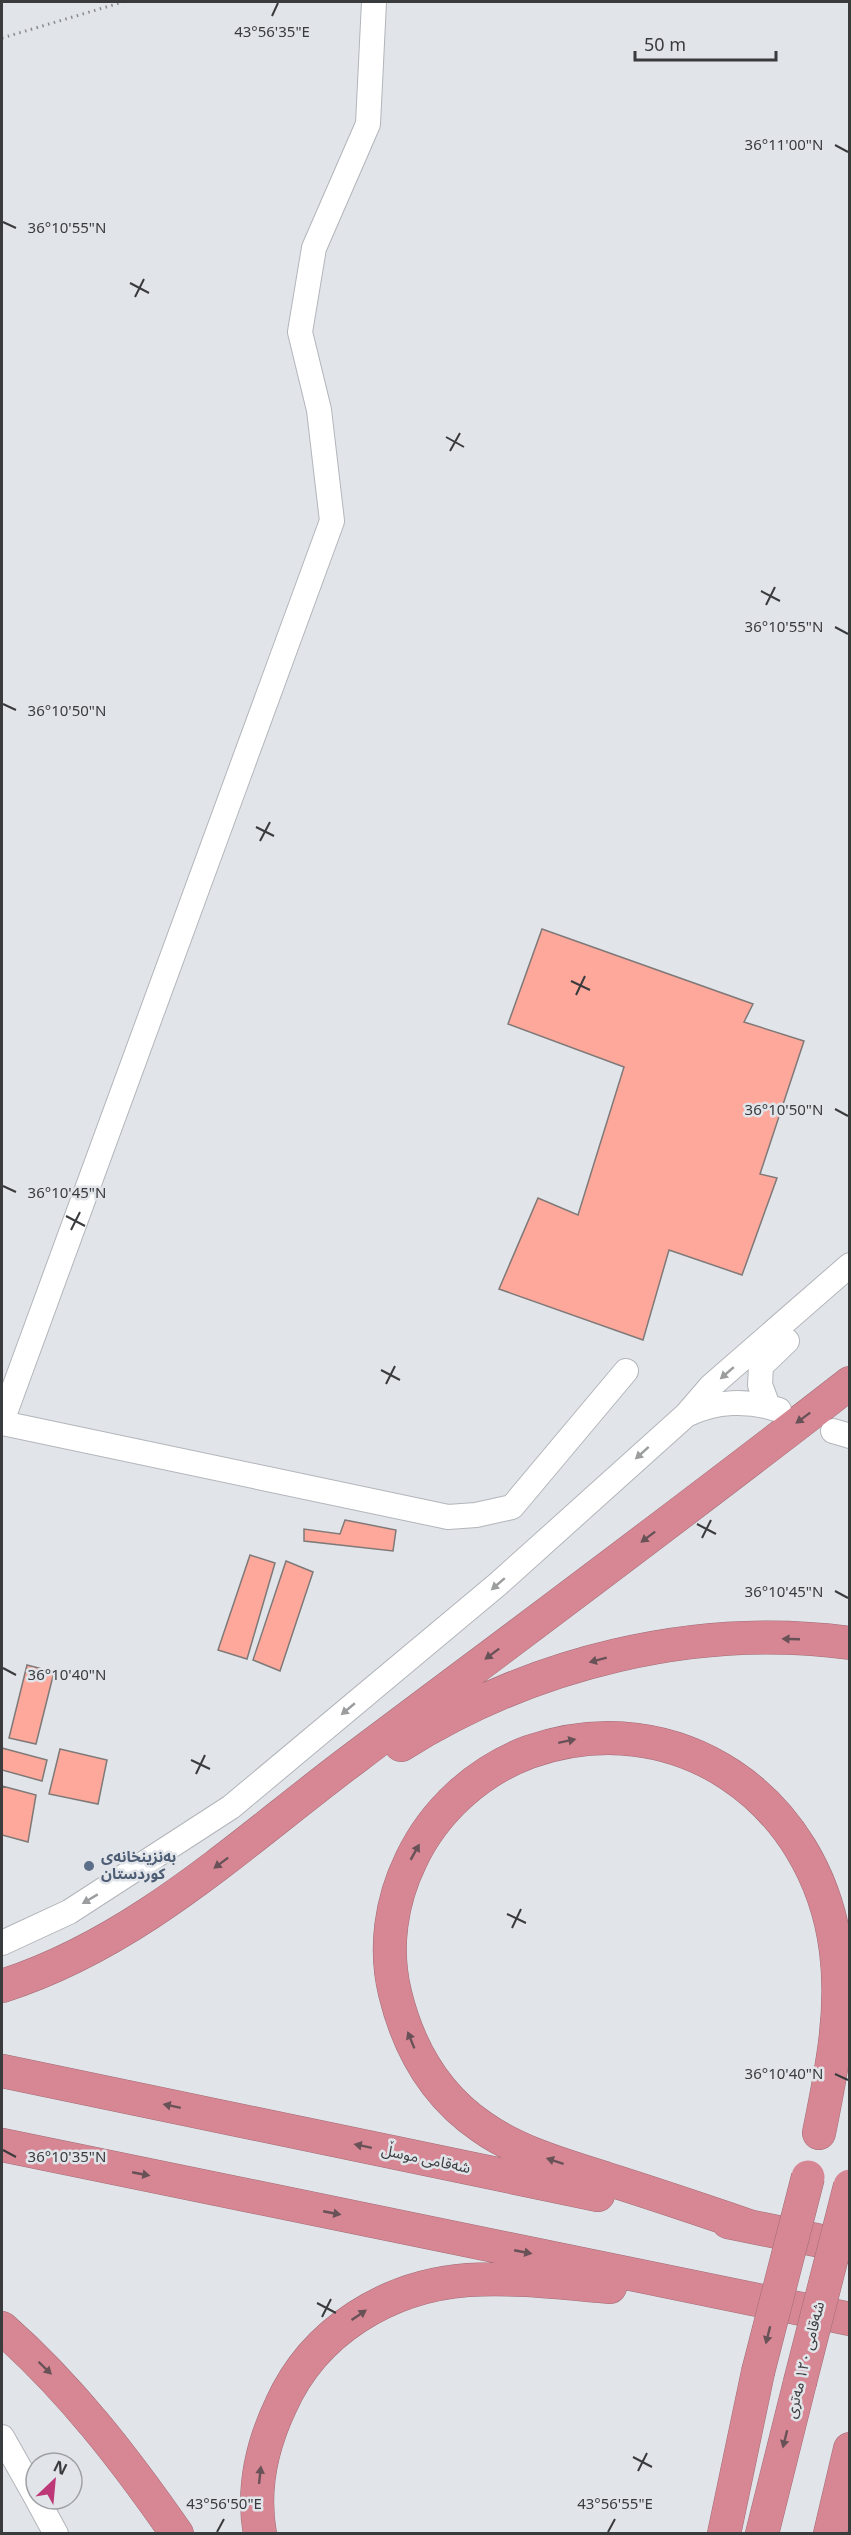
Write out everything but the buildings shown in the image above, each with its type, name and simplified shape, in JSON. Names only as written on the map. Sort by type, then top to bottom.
[{"type":"highway","points":[[250,1842],[343,1766],[849,1383]]},
{"type":"highway","points":[[2,1986],[41,1974],[116,1936],[250,1842],[445,1719],[480,1702],[565,1669],[621,1654],[705,1641],[784,1639],[849,1643]]},
{"type":"highway","points":[[749,2226],[527,2152],[480,2126],[444,2094],[415,2051],[392,1980],[390,1957],[393,1914],[398,1892],[414,1853],[439,1816],[454,1800],[497,1766],[558,1743],[590,1737],[654,1742],[687,1751],[743,1783],[774,1813],[810,1866],[820,1888],[833,1932],[838,1969],[837,2033],[819,2133]]},
{"type":"highway","points":[[724,2534],[758,2372],[819,2133],[849,2033]]},
{"type":"highway","name":"شەقامی موسڵ","points":[[2,2071],[849,2247]]},
{"type":"highway","points":[[2,2145],[849,2319]]},
{"type":"highway","name":"شەقامی ١٢٠ مەتری","points":[[762,2534],[849,2186]]},
{"type":"highway","points":[[260,2534],[258,2494],[261,2460],[272,2424],[290,2384],[312,2353],[341,2327],[369,2309],[404,2293],[468,2280],[509,2280],[736,2295]]},
{"type":"highway","points":[[2,2328],[49,2371],[91,2418],[129,2464],[177,2534]]},
{"type":"highway","points":[[708,2534],[746,2423]]},
{"type":"highway","points":[[830,2534],[849,2448]]},
{"type":"street","points":[[374,2],[368,124],[314,248],[300,332],[319,410],[332,521],[2,1422],[448,1516],[477,1515],[512,1507],[626,1371]]},
{"type":"street","points":[[2,1943],[69,1912],[231,1807],[498,1584],[686,1415],[711,1386],[849,1265]]},
{"type":"street","points":[[686,1415],[703,1407],[720,1403],[773,1408],[762,1393],[759,1376],[764,1361],[849,1285]]},
{"type":"street","points":[[2,2437],[24,2476]]},
{"type":"street","points":[[43,2511],[56,2534]]},
{"type":"path","points":[[2,38],[123,2]]},
{"type":"place","name":"بەنزینخانەی کوردستان","points":[[89,1866]]}]
